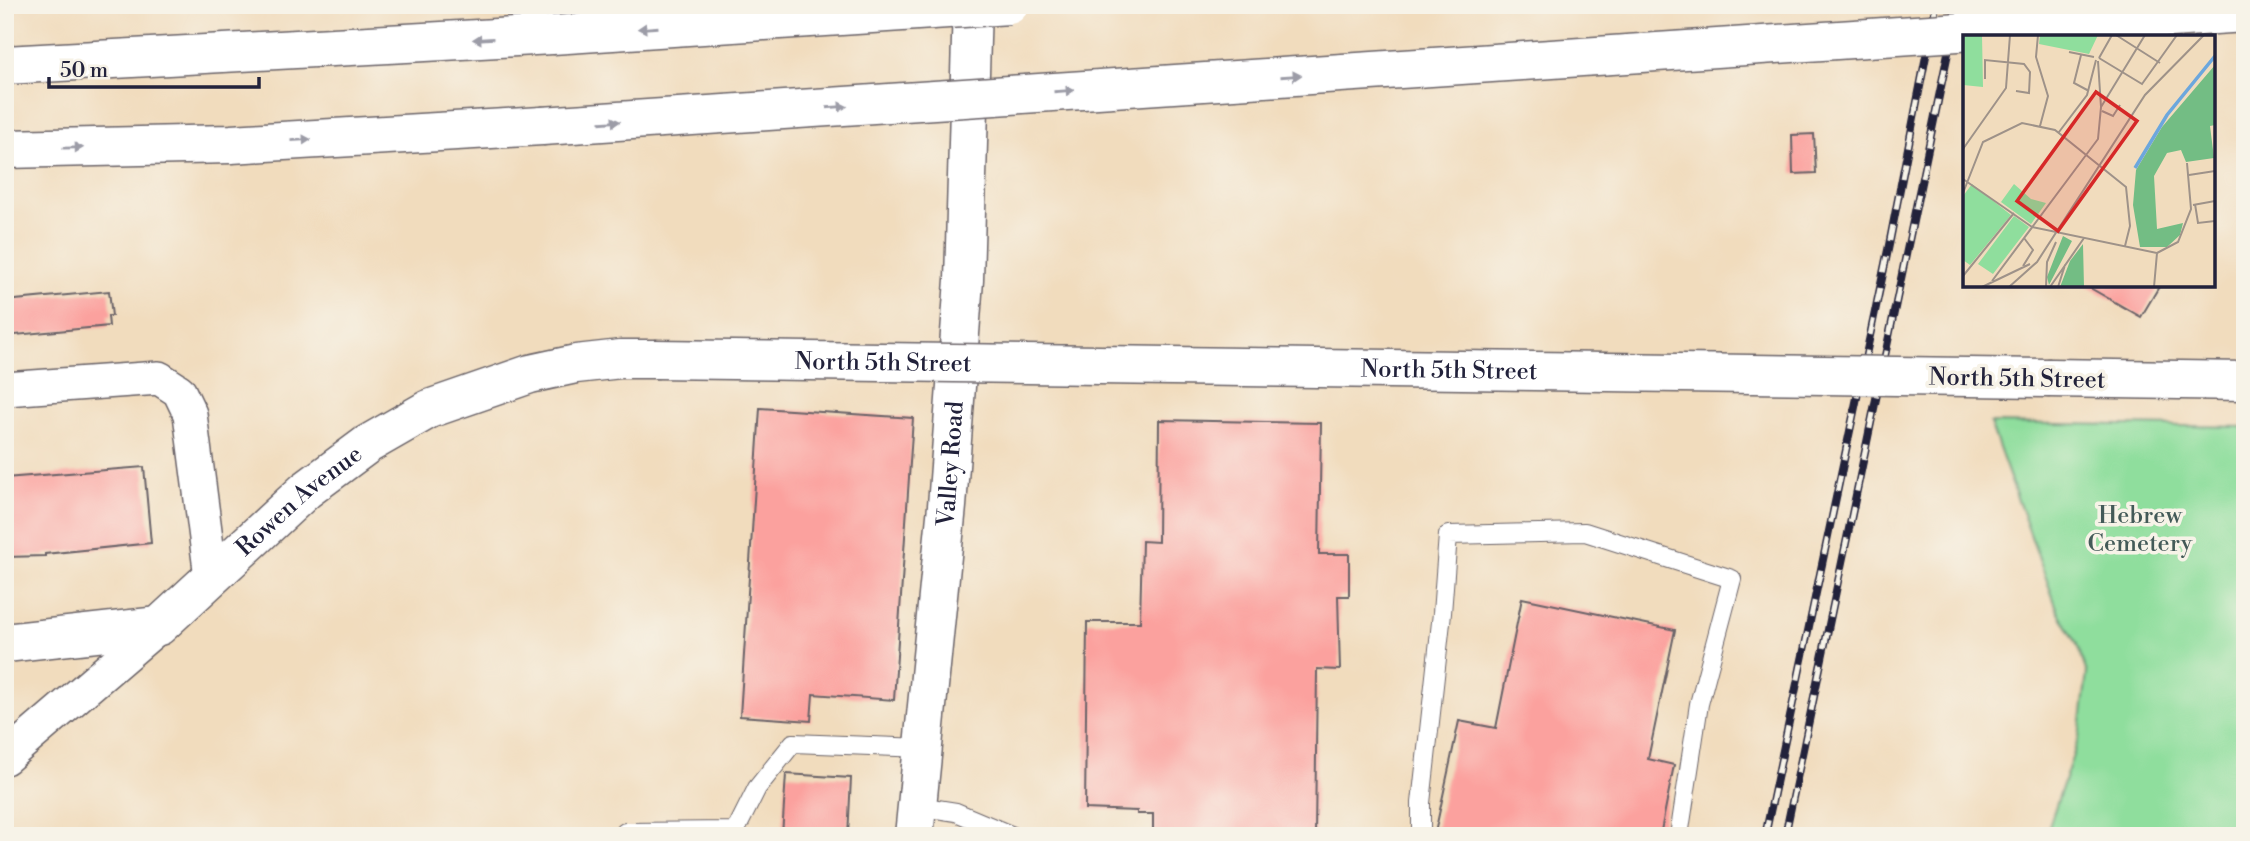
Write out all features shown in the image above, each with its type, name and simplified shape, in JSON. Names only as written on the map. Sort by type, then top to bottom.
[{"type":"main road","name":"Valley Road","points":[[916,821],[947,506],[964,280],[972,5]]},
{"type":"main road","points":[[5,65],[552,35],[1009,5]]},
{"type":"main road","points":[[5,149],[231,144],[542,126],[2245,13]]},
{"type":"main road","name":"Rowen Avenue","points":[[159,626],[306,490],[368,444],[429,409],[480,390],[576,364],[621,359],[655,359]]},
{"type":"main road","name":"North 5th Street","points":[[655,359],[2245,381]]},
{"type":"main road","points":[[5,643],[159,626]]},
{"type":"street","points":[[5,389],[159,378],[179,391],[190,414],[211,577]]},
{"type":"street","name":"Rowen Avenue","points":[[5,758],[159,626]]},
{"type":"lane","points":[[1420,836],[1448,535],[1586,532],[1732,579],[1699,704],[1679,836]]},
{"type":"lane","points":[[625,836],[625,832],[733,833],[757,788],[793,743],[923,748]]},
{"type":"lane","points":[[916,821],[956,812],[1013,836]]},
{"type":"green space","name":"Hebrew Cemetery","points":[[1990,423],[2245,427],[2245,836],[2043,836],[2048,829],[2079,737],[2087,673],[2076,642],[2058,611]]},
{"type":"building","points":[[1814,134],[1816,173],[1793,174],[1792,135]]},
{"type":"building","points":[[2088,287],[2159,287],[2141,317]]},
{"type":"building","points":[[109,291],[112,316],[108,316],[109,326],[5,336],[5,301]]},
{"type":"building","points":[[760,408],[913,418],[894,700],[813,694],[811,721],[740,716]]},
{"type":"building","points":[[1159,420],[1321,423],[1319,554],[1349,554],[1349,596],[1338,596],[1340,670],[1317,669],[1315,836],[1153,836],[1153,814],[1085,809],[1087,622],[1140,622],[1142,541],[1158,542]]},
{"type":"building","points":[[144,467],[151,543],[45,556],[5,557],[5,478]]},
{"type":"building","points":[[1522,598],[1675,630],[1648,759],[1674,765],[1660,836],[1449,836],[1435,833],[1459,721],[1496,728]]},
{"type":"building","points":[[786,774],[851,778],[848,836],[782,836]]},
{"type":"railway","points":[[1765,836],[1889,245],[1936,5]]},
{"type":"railway","points":[[1785,836],[1958,5]]}]
